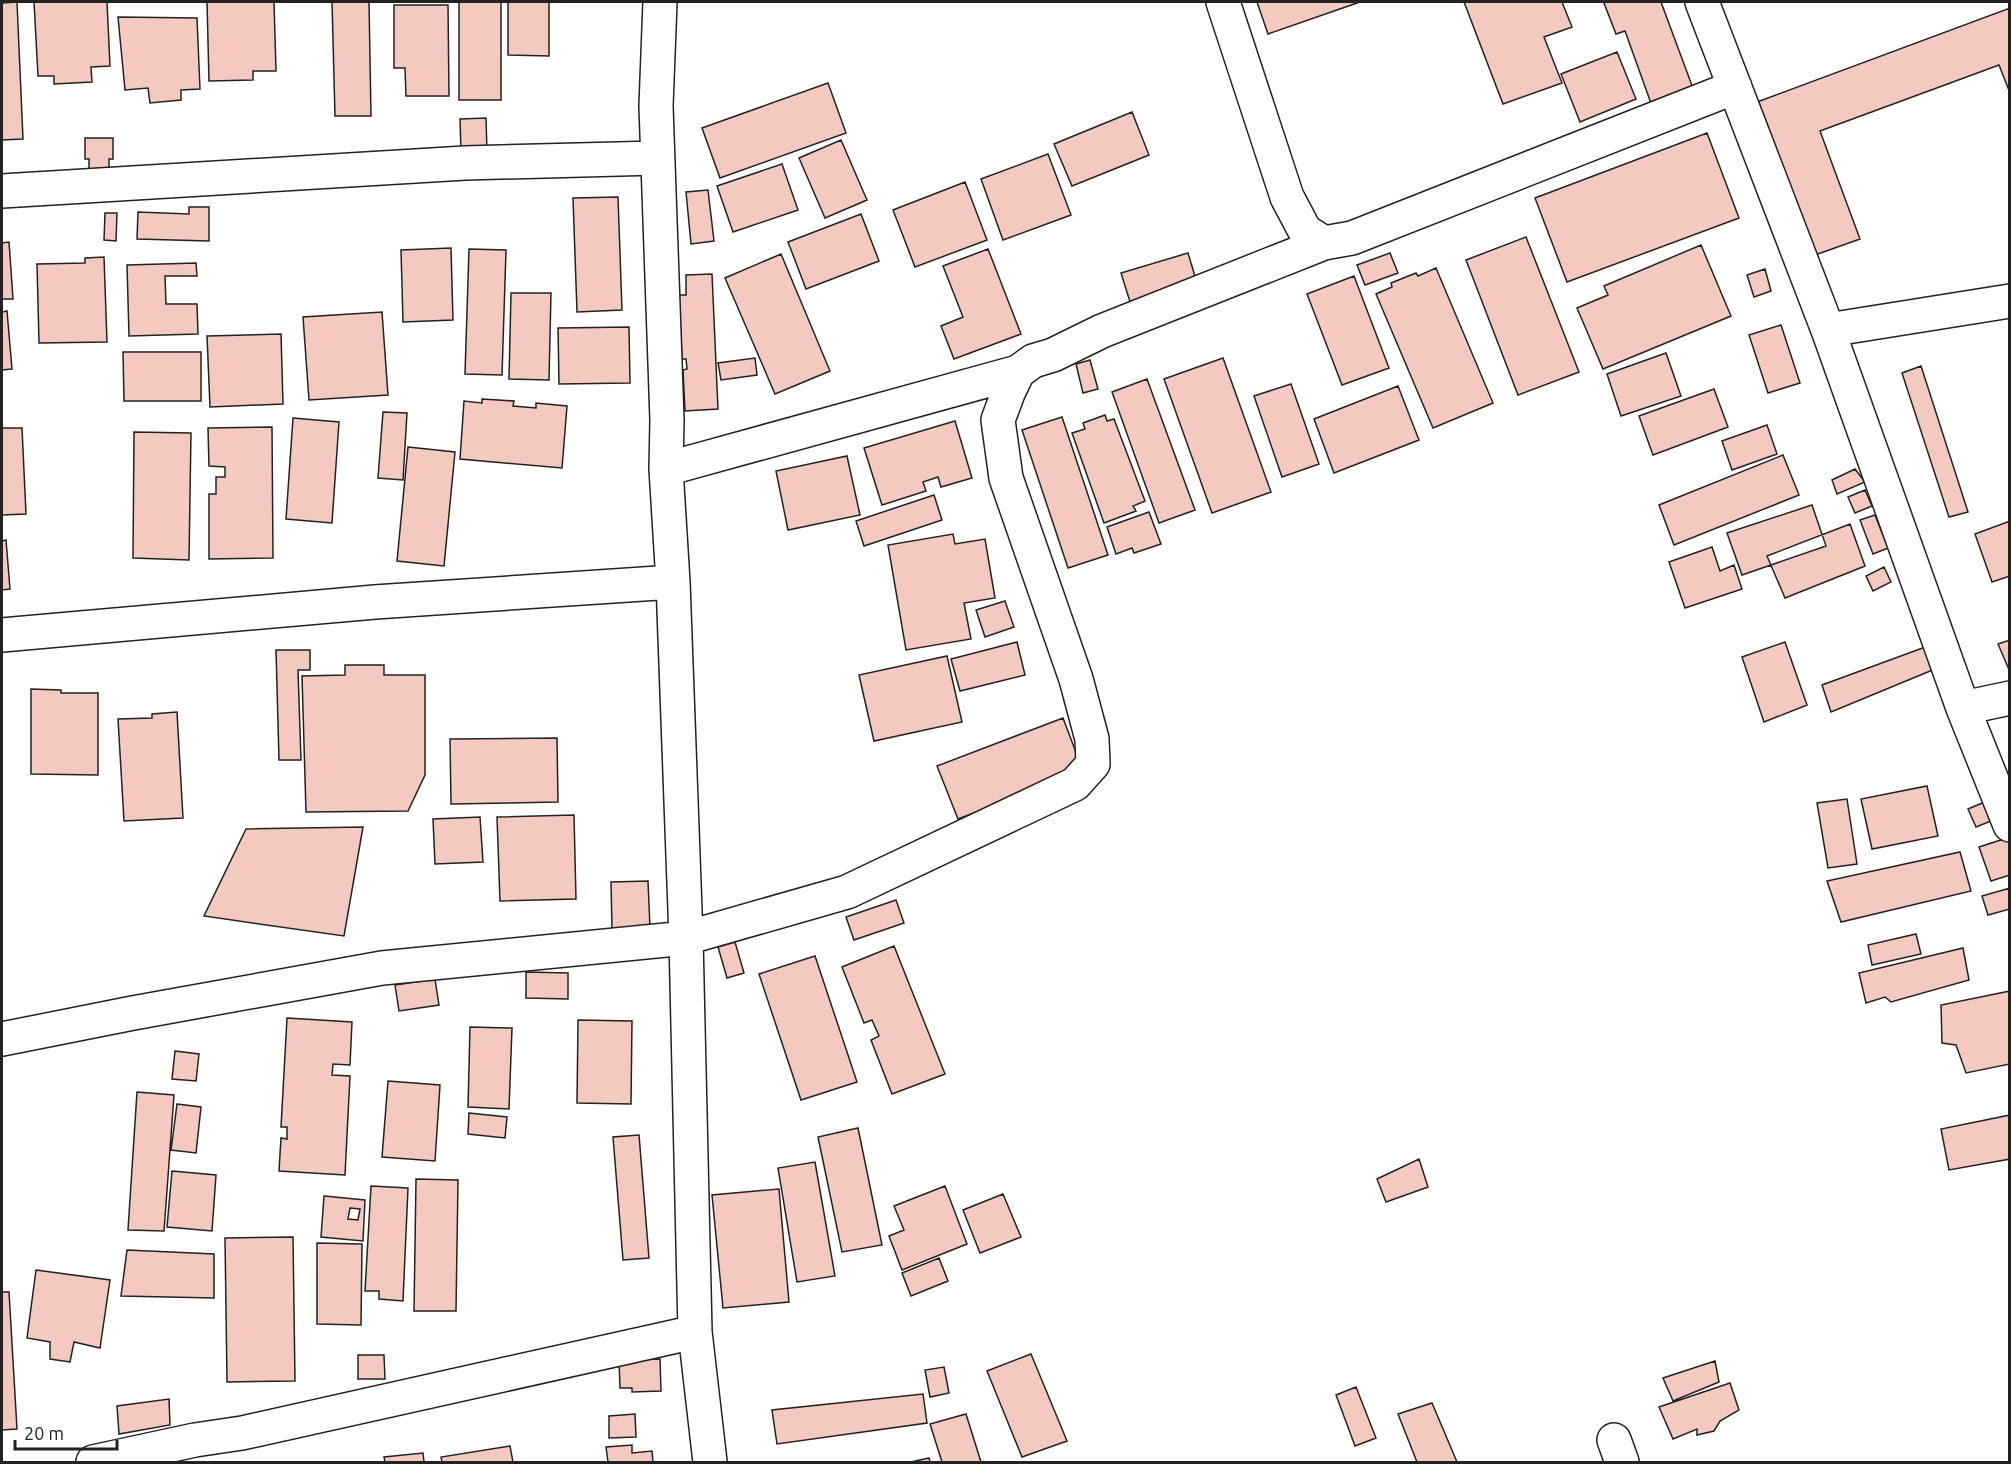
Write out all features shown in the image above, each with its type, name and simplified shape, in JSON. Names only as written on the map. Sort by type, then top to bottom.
[{"type":"street","points":[[660,2],[656,106],[657,158],[667,420],[666,469],[673,582],[686,938],[695,1332],[710,1462]]},
{"type":"street","points":[[1223,2],[1287,197],[1305,231],[1324,243]]},
{"type":"street","points":[[1702,2],[1828,330],[1963,708],[2010,825]]},
{"type":"street","points":[[666,469],[1018,372],[1033,362],[1053,355],[1102,331],[1324,243],[1352,238],[1735,87]]},
{"type":"street","points":[[2,191],[465,163],[657,158]]},
{"type":"street","points":[[1828,330],[2010,301]]},
{"type":"street","points":[[2,1039],[382,968],[686,938],[847,892],[1075,784],[1093,764],[1092,739],[1076,679],[1006,478],[998,420],[1018,372]]},
{"type":"street","points":[[2,635],[375,602],[673,582]]},
{"type":"street","points":[[1963,708],[2010,698]]},
{"type":"street","points":[[93,1462],[195,1440],[242,1433],[695,1332]]},
{"type":"building","points":[[17,2],[23,139],[2,140],[2,3]]},
{"type":"building","points":[[34,2],[107,2],[110,66],[91,67],[92,82],[54,84],[54,76],[38,76]]},
{"type":"building","points":[[207,2],[274,2],[276,71],[253,71],[253,80],[209,81]]},
{"type":"building","points":[[332,2],[369,2],[371,116],[335,116]]},
{"type":"building","points":[[459,2],[501,2],[501,100],[459,100]]},
{"type":"building","points":[[508,2],[549,2],[549,56],[508,55]]},
{"type":"building","points":[[1257,2],[1360,2],[1268,34]]},
{"type":"building","points":[[1464,2],[1562,2],[1572,27],[1544,37],[1562,83],[1503,104]]},
{"type":"building","points":[[1661,2],[1694,91],[1652,106],[1625,31],[1616,34],[1604,3]]},
{"type":"building","points":[[394,5],[448,5],[449,96],[406,96],[405,68],[394,68]]},
{"type":"building","points":[[2010,8],[2010,93],[1999,65],[1820,131],[1860,239],[1815,255],[1757,102]]},
{"type":"building","points":[[118,17],[197,18],[200,89],[181,90],[181,100],[150,103],[148,88],[125,90]]},
{"type":"building","points":[[1617,52],[1636,99],[1580,122],[1561,74]]},
{"type":"building","points":[[828,83],[846,133],[720,178],[702,128]]},
{"type":"building","points":[[1132,112],[1149,155],[1072,186],[1054,144]]},
{"type":"building","points":[[486,118],[487,152],[461,153],[460,119]]},
{"type":"building","points":[[1707,133],[1739,218],[1567,282],[1535,198]]},
{"type":"building","points":[[85,138],[113,138],[113,159],[109,159],[109,170],[89,169],[89,159],[85,159]]},
{"type":"building","points":[[841,140],[867,200],[825,218],[799,158]]},
{"type":"building","points":[[1048,154],[1071,215],[1003,240],[981,179]]},
{"type":"building","points":[[782,164],[798,210],[733,232],[717,186]]},
{"type":"building","points":[[965,182],[987,240],[915,267],[893,210]]},
{"type":"building","points":[[708,190],[714,241],[691,244],[686,192]]},
{"type":"building","points":[[618,197],[622,310],[577,312],[573,198]]},
{"type":"building","points":[[189,207],[209,207],[209,241],[137,239],[138,212],[189,214]]},
{"type":"building","points":[[105,213],[117,213],[116,241],[104,240]]},
{"type":"building","points":[[861,214],[879,261],[806,289],[788,242]]},
{"type":"building","points":[[1526,237],[1579,372],[1518,395],[1466,260]]},
{"type":"building","points":[[9,242],[13,299],[2,299],[2,243]]},
{"type":"building","points":[[1701,245],[1731,316],[1603,369],[1577,308],[1608,295],[1604,286]]},
{"type":"building","points":[[451,248],[453,320],[403,322],[401,250]]},
{"type":"building","points":[[469,249],[506,250],[502,375],[465,374]]},
{"type":"building","points":[[988,249],[1021,334],[954,359],[941,326],[963,317],[943,266]]},
{"type":"building","points":[[1188,253],[1197,283],[1131,305],[1121,273]]},
{"type":"building","points":[[1390,253],[1398,273],[1365,285],[1357,265]]},
{"type":"building","points":[[781,254],[830,371],[775,394],[725,278]]},
{"type":"building","points":[[104,257],[107,342],[39,343],[37,264],[85,263],[85,258]]},
{"type":"building","points":[[196,263],[197,276],[165,276],[166,304],[197,304],[198,334],[129,336],[127,265]]},
{"type":"building","points":[[1436,268],[1493,403],[1433,428],[1376,294],[1392,287],[1391,283],[1416,273],[1418,276]]},
{"type":"building","points":[[1765,269],[1771,291],[1754,297],[1747,275]]},
{"type":"building","points":[[712,274],[718,409],[685,411],[683,370],[687,369],[686,359],[682,359],[679,295],[686,295],[686,275]]},
{"type":"building","points":[[1354,276],[1389,368],[1342,385],[1307,294]]},
{"type":"building","points":[[511,293],[551,293],[549,380],[509,379]]},
{"type":"building","points":[[7,311],[12,369],[2,370],[2,312]]},
{"type":"building","points":[[382,312],[388,395],[309,400],[303,317]]},
{"type":"building","points":[[1781,325],[1800,383],[1768,393],[1749,335]]},
{"type":"building","points":[[629,327],[630,383],[559,384],[558,328]]},
{"type":"building","points":[[281,334],[283,404],[210,407],[207,336]]},
{"type":"building","points":[[123,352],[201,352],[201,401],[124,401]]},
{"type":"building","points":[[1666,353],[1681,396],[1621,416],[1607,374]]},
{"type":"building","points":[[755,358],[757,375],[721,380],[718,363]]},
{"type":"building","points":[[1223,358],[1271,492],[1212,513],[1164,379]]},
{"type":"building","points":[[1090,360],[1098,389],[1083,393],[1076,364]]},
{"type":"building","points":[[1921,366],[1968,512],[1949,517],[1902,373]]},
{"type":"building","points":[[1147,379],[1195,510],[1159,523],[1112,392]]},
{"type":"building","points":[[1291,384],[1319,464],[1282,477],[1254,396]]},
{"type":"building","points":[[1398,386],[1419,440],[1334,473],[1314,419]]},
{"type":"building","points":[[1714,389],[1728,427],[1653,455],[1639,416]]},
{"type":"building","points":[[482,399],[514,401],[513,406],[536,408],[536,403],[567,406],[562,468],[460,459],[464,401],[482,403]]},
{"type":"building","points":[[383,412],[407,413],[403,480],[378,478]]},
{"type":"building","points":[[1105,415],[1107,421],[1114,419],[1145,501],[1133,506],[1136,511],[1104,523],[1072,433],[1085,429],[1083,423]]},
{"type":"building","points":[[1062,417],[1108,555],[1068,568],[1022,430]]},
{"type":"building","points":[[293,418],[339,422],[332,523],[286,519]]},
{"type":"building","points":[[955,421],[972,478],[941,487],[938,477],[923,482],[926,491],[882,505],[864,448]]},
{"type":"building","points":[[1767,425],[1777,454],[1732,470],[1722,441]]},
{"type":"building","points":[[272,427],[273,558],[209,559],[209,494],[216,494],[216,477],[225,477],[225,467],[209,466],[208,428]]},
{"type":"building","points":[[2,428],[22,428],[26,514],[2,515]]},
{"type":"building","points":[[134,432],[191,433],[189,560],[133,558]]},
{"type":"building","points":[[408,447],[455,452],[444,566],[397,561]]},
{"type":"building","points":[[1783,455],[1799,495],[1674,545],[1659,505]]},
{"type":"building","points":[[847,456],[860,515],[788,530],[776,471]]},
{"type":"building","points":[[1855,469],[1865,482],[1837,494],[1832,480]]},
{"type":"building","points":[[1865,490],[1872,506],[1855,513],[1848,497]]},
{"type":"building","points":[[934,495],[942,520],[864,546],[856,521]]},
{"type":"building","points":[[1812,505],[1826,546],[1742,575],[1727,533]]},
{"type":"building","points":[[1149,512],[1161,544],[1134,553],[1132,548],[1116,554],[1107,527]]},
{"type":"building","points":[[1875,515],[1888,548],[1873,554],[1860,520]]},
{"type":"building","points":[[2010,521],[2010,576],[1992,582],[1975,534]]},
{"type":"building","points":[[1850,524],[1865,566],[1785,598],[1767,556]]},
{"type":"building","points":[[953,534],[955,544],[985,539],[995,598],[964,603],[971,639],[906,650],[888,545]]},
{"type":"building","points":[[6,540],[10,589],[2,590],[2,541]]},
{"type":"building","points":[[1712,547],[1720,571],[1734,565],[1742,589],[1685,608],[1669,562]]},
{"type":"building","points":[[1884,567],[1891,582],[1873,591],[1866,576]]},
{"type":"building","points":[[1005,601],[1014,627],[985,637],[976,610]]},
{"type":"building","points":[[2010,640],[2010,672],[1998,644]]},
{"type":"building","points":[[1017,642],[1025,675],[960,691],[951,659]]},
{"type":"building","points":[[1785,642],[1807,705],[1764,722],[1742,657]]},
{"type":"building","points":[[1928,646],[1935,669],[1831,712],[1822,685]]},
{"type":"building","points":[[276,650],[310,650],[310,670],[298,670],[301,760],[279,760]]},
{"type":"building","points":[[947,656],[962,722],[874,741],[859,675]]},
{"type":"building","points":[[345,665],[384,665],[384,675],[425,675],[425,775],[408,811],[306,812],[302,676],[345,675]]},
{"type":"building","points":[[31,689],[61,690],[61,693],[98,693],[98,775],[31,774]]},
{"type":"building","points":[[177,712],[183,818],[124,821],[118,719],[152,718],[152,714]]},
{"type":"building","points":[[1063,718],[1083,771],[958,819],[937,766]]},
{"type":"building","points":[[557,738],[558,802],[451,804],[450,739]]},
{"type":"building","points":[[1927,786],[1938,836],[1872,849],[1861,799]]},
{"type":"building","points":[[1994,798],[2001,817],[1976,827],[1968,809]]},
{"type":"building","points":[[1847,799],[1857,864],[1828,868],[1817,803]]},
{"type":"building","points":[[574,815],[576,899],[500,901],[497,817]]},
{"type":"building","points":[[480,817],[483,862],[435,864],[433,819]]},
{"type":"building","points":[[363,827],[344,936],[204,916],[246,829]]},
{"type":"building","points":[[2007,838],[2010,846],[2010,875],[1991,881],[1979,847]]},
{"type":"building","points":[[1960,852],[1971,891],[1841,922],[1827,881]]},
{"type":"building","points":[[648,881],[650,928],[612,929],[611,882]]},
{"type":"building","points":[[2010,888],[2010,909],[1988,915],[1982,896]]},
{"type":"building","points":[[896,900],[904,923],[854,940],[846,917]]},
{"type":"building","points":[[1916,934],[1921,954],[1872,965],[1868,945]]},
{"type":"building","points":[[735,942],[744,973],[727,978],[718,947]]},
{"type":"building","points":[[894,946],[945,1074],[892,1094],[871,1040],[879,1036],[872,1020],[864,1023],[842,967]]},
{"type":"building","points":[[1963,948],[1969,980],[1891,1002],[1885,997],[1866,1003],[1859,973]]},
{"type":"building","points":[[815,956],[857,1082],[801,1100],[759,974]]},
{"type":"building","points":[[526,972],[568,973],[568,999],[526,998]]},
{"type":"building","points":[[435,979],[439,1005],[399,1011],[395,985]]},
{"type":"building","points":[[2010,991],[2010,1064],[1966,1073],[1956,1045],[1942,1043],[1941,1005]]},
{"type":"building","points":[[287,1018],[352,1022],[350,1065],[333,1064],[332,1075],[350,1076],[345,1175],[279,1171],[281,1138],[287,1139],[287,1127],[281,1127]]},
{"type":"building","points":[[578,1020],[632,1021],[631,1104],[577,1103]]},
{"type":"building","points":[[470,1027],[512,1028],[509,1109],[468,1107]]},
{"type":"building","points":[[175,1051],[199,1054],[196,1081],[172,1079]]},
{"type":"building","points":[[388,1081],[440,1085],[435,1161],[382,1157]]},
{"type":"building","points":[[137,1092],[174,1095],[164,1231],[128,1230]]},
{"type":"building","points":[[177,1104],[201,1107],[196,1153],[171,1150]]},
{"type":"building","points":[[469,1113],[507,1117],[505,1138],[468,1134]]},
{"type":"building","points":[[2010,1115],[2010,1159],[1949,1170],[1941,1129]]},
{"type":"building","points":[[858,1128],[882,1245],[842,1252],[818,1137]]},
{"type":"building","points":[[639,1135],[649,1258],[623,1260],[613,1137]]},
{"type":"building","points":[[1419,1159],[1428,1187],[1386,1202],[1377,1179]]},
{"type":"building","points":[[815,1162],[835,1276],[797,1282],[778,1168]]},
{"type":"building","points":[[172,1171],[216,1175],[212,1231],[167,1227]]},
{"type":"building","points":[[416,1179],[458,1180],[456,1311],[414,1311]]},
{"type":"building","points":[[371,1186],[408,1188],[403,1301],[379,1299],[379,1291],[365,1291]]},
{"type":"building","points":[[945,1186],[967,1244],[902,1270],[889,1236],[904,1230],[894,1206]]},
{"type":"building","points":[[779,1189],[789,1302],[723,1308],[712,1195]]},
{"type":"building","points":[[1003,1194],[1021,1237],[980,1253],[963,1210]]},
{"type":"building","points":[[324,1196],[365,1200],[363,1241],[321,1237]],"holes":[[[350,1208],[360,1209],[358,1220],[348,1219]]]},
{"type":"building","points":[[293,1237],[295,1381],[227,1382],[225,1238]]},
{"type":"building","points":[[317,1243],[362,1244],[361,1325],[317,1324]]},
{"type":"building","points":[[127,1250],[214,1254],[214,1298],[121,1296]]},
{"type":"building","points":[[939,1258],[948,1281],[911,1296],[902,1273]]},
{"type":"building","points":[[36,1270],[110,1280],[100,1348],[74,1342],[70,1362],[50,1359],[50,1342],[27,1338]]},
{"type":"building","points":[[2,1292],[9,1292],[17,1429],[2,1430]]},
{"type":"building","points":[[1031,1354],[1067,1441],[1022,1457],[987,1371]]},
{"type":"building","points":[[358,1355],[384,1355],[385,1379],[358,1379]]},
{"type":"building","points":[[660,1359],[661,1391],[632,1392],[632,1388],[620,1388],[619,1360]]},
{"type":"building","points":[[1715,1361],[1719,1382],[1673,1401],[1663,1378]]},
{"type":"building","points":[[944,1367],[949,1393],[930,1397],[925,1370]]},
{"type":"building","points":[[1730,1383],[1739,1410],[1720,1421],[1714,1431],[1697,1435],[1697,1429],[1673,1439],[1659,1407]]},
{"type":"building","points":[[1356,1387],[1376,1438],[1355,1446],[1336,1395]]},
{"type":"building","points":[[923,1394],[927,1423],[777,1444],[772,1410]]},
{"type":"building","points":[[169,1399],[170,1425],[119,1434],[117,1406]]},
{"type":"building","points":[[1432,1403],[1457,1462],[1417,1462],[1398,1414]]},
{"type":"building","points":[[635,1414],[636,1437],[609,1438],[609,1416]]},
{"type":"building","points":[[966,1414],[981,1462],[942,1462],[930,1424]]},
{"type":"building","points":[[632,1445],[632,1453],[652,1451],[653,1462],[608,1462],[606,1447]]},
{"type":"building","points":[[510,1446],[513,1462],[442,1462],[441,1457]]},
{"type":"building","points":[[423,1453],[424,1462],[385,1462],[384,1457]]},
{"type":"building","points":[[929,1458],[930,1462],[911,1462]]}]
